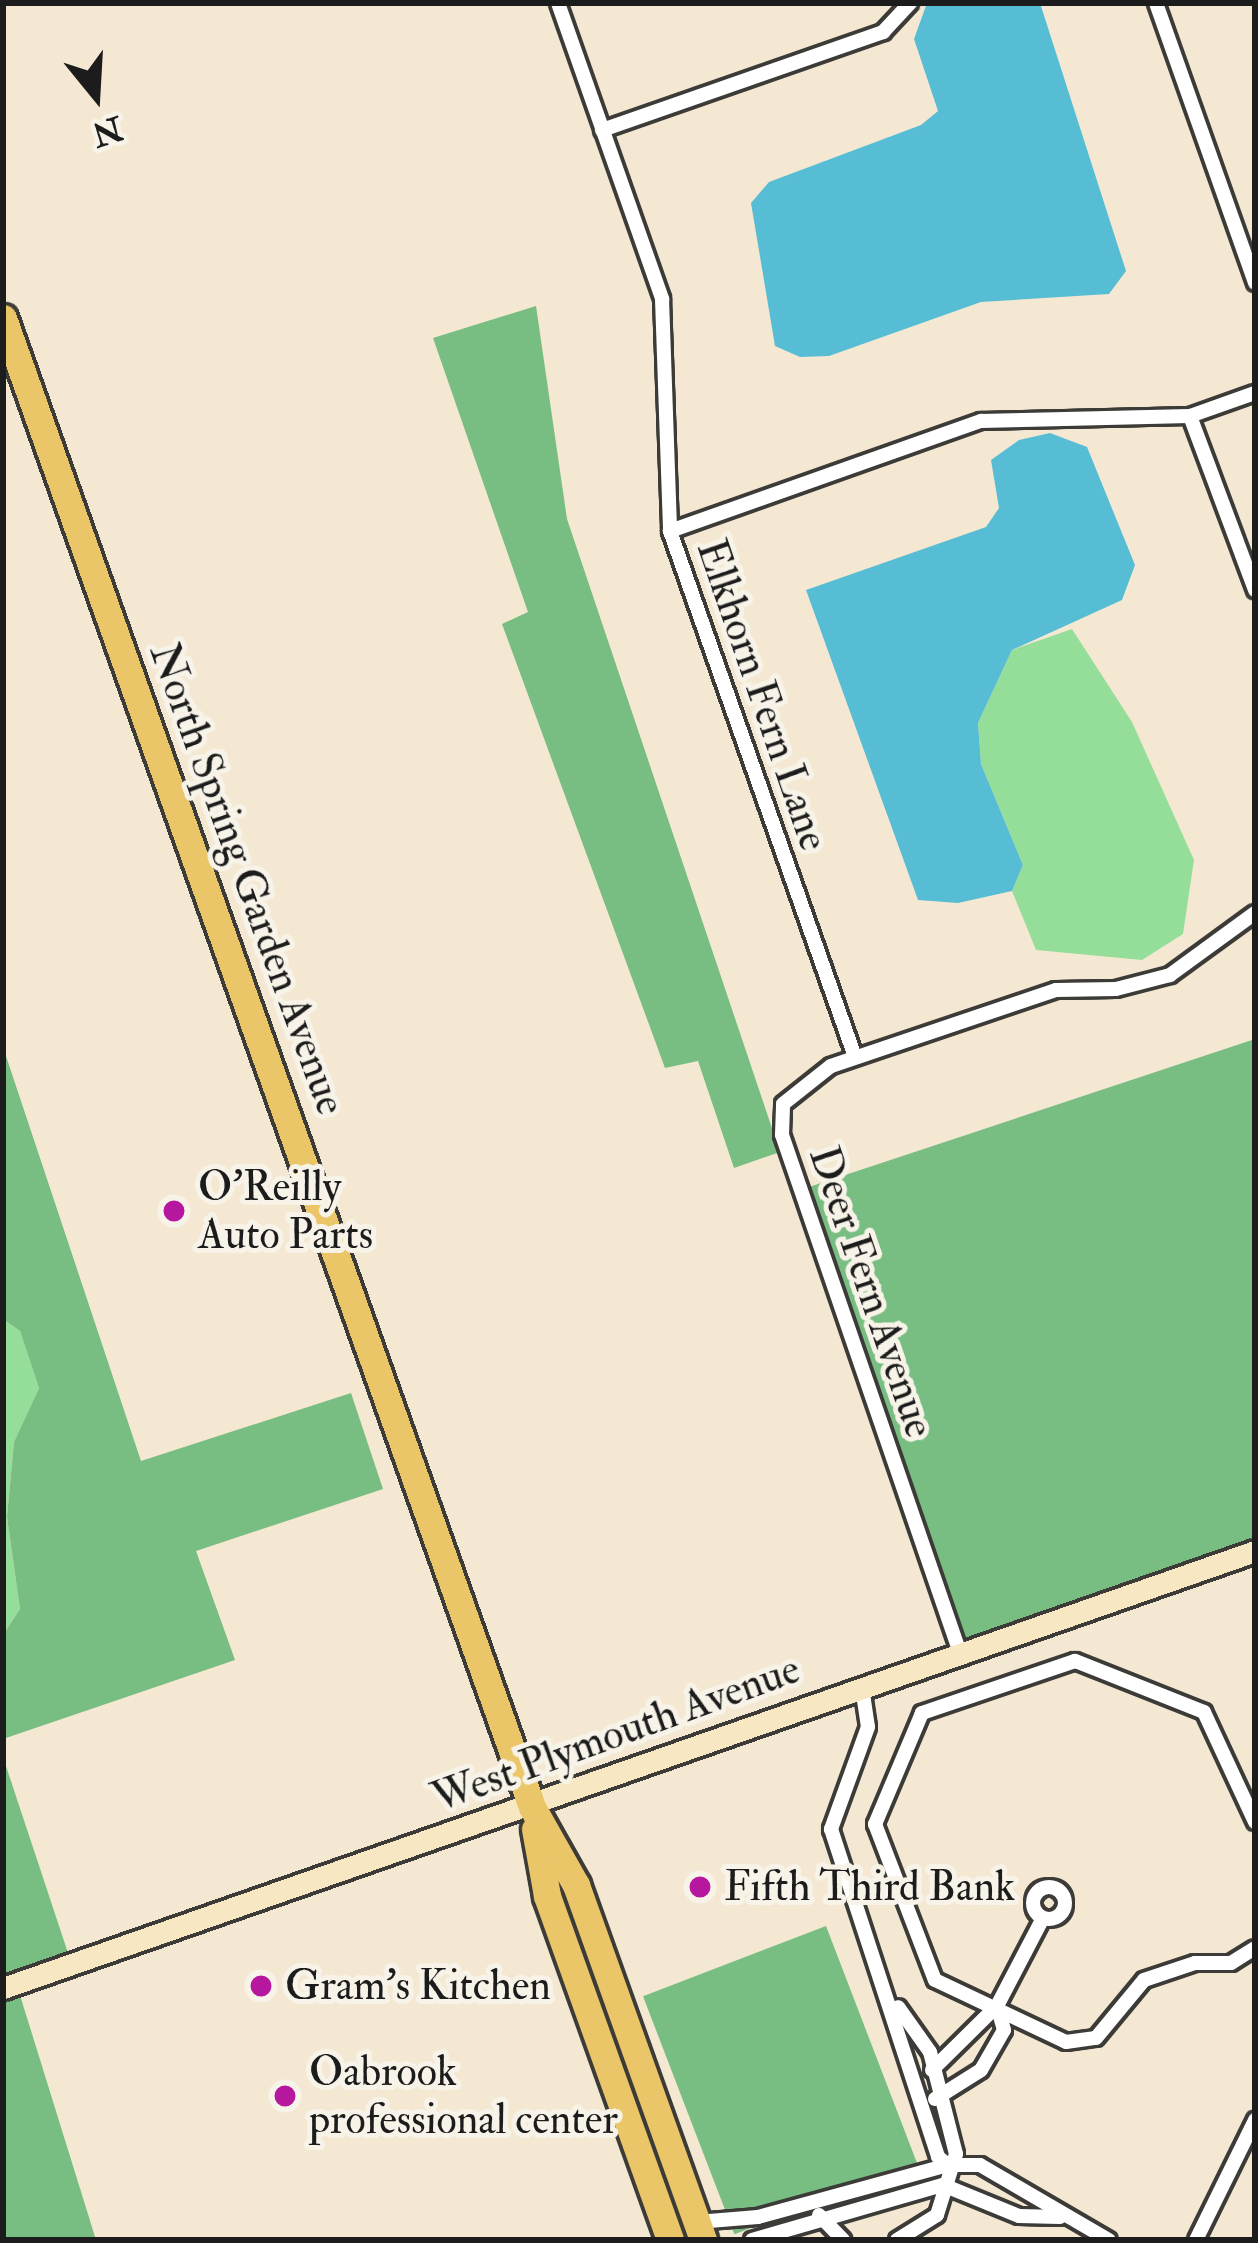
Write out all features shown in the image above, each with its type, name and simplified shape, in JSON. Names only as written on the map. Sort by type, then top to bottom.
[{"type":"highway","name":"North Spring Garden Avenue","points":[[3,318],[532,1807],[576,1885],[702,2236]]},
{"type":"highway","name":"North Spring Garden Avenue","points":[[532,1807],[547,1896],[670,2240]]},
{"type":"highway","points":[[657,2205],[683,2233],[702,2236]]},
{"type":"street","name":"Elkhorn Fern Lane","points":[[558,3],[662,299],[670,531],[855,1057]]},
{"type":"street","points":[[602,130],[883,32],[910,3]]},
{"type":"street","points":[[1156,3],[1255,283]]},
{"type":"street","points":[[670,531],[982,421],[1190,416],[1255,393]]},
{"type":"street","points":[[1190,416],[1255,590]]},
{"type":"street","name":"Deer Fern Avenue","points":[[960,1653],[782,1135],[782,1104],[795,1087],[855,1057],[1056,990],[1144,985],[1195,960],[1255,914]]},
{"type":"street","name":"West Plymouth Avenue","points":[[3,1988],[1255,1551]]},
{"type":"street","points":[[1255,1822],[1204,1712],[1075,1661],[922,1713],[875,1824],[929,1972],[943,1987],[997,2006],[1079,2045],[1102,2032],[1144,1980],[1195,1963],[1231,1963],[1255,1948]]},
{"type":"street","points":[[862,1687],[868,1726],[831,1829],[948,2165]]},
{"type":"street","points":[[916,2077],[935,2069],[977,2018],[997,2006],[1043,1918]]},
{"type":"street","points":[[894,2004],[917,2026],[935,2069],[956,2154],[928,2227],[898,2240]]},
{"type":"street","points":[[925,2103],[974,2076],[1004,2030],[997,2006]]},
{"type":"street","points":[[954,2051],[974,2076]]},
{"type":"street","points":[[1196,2240],[1255,2120]]},
{"type":"street","points":[[702,2236],[948,2165],[995,2171],[1027,2185],[1060,2217],[1108,2240]]},
{"type":"street","points":[[983,2202],[995,2171]]},
{"type":"street","points":[[752,2240],[944,2186],[1019,2216],[1060,2217]]},
{"type":"street","points":[[814,2205],[821,2222],[843,2240]]},
{"type":"green space","points":[[536,306],[567,519],[780,1152],[734,1168],[698,1061],[665,1068],[502,624],[528,612],[433,338]]},
{"type":"green space","points":[[1072,629],[1132,722],[1194,860],[1183,934],[1142,960],[1036,950],[1012,891],[1023,865],[981,764],[978,723],[1012,650]]},
{"type":"green space","points":[[1255,1039],[1255,1541],[965,1642],[809,1187]]},
{"type":"green space","points":[[3,1047],[141,1461],[351,1393],[383,1489],[196,1551],[235,1660],[3,1739],[3,1635],[20,1609],[7,1517],[14,1442],[39,1388],[20,1331],[3,1319]]},
{"type":"green space","points":[[3,1319],[20,1331],[39,1388],[14,1442],[7,1517],[20,1609],[3,1635]]},
{"type":"green space","points":[[3,1757],[69,1956],[3,1978]]},
{"type":"green space","points":[[826,1926],[917,2164],[734,2234],[643,1996]]},
{"type":"green space","points":[[19,1992],[96,2240],[3,2240],[3,1998]]},
{"type":"water","points":[[927,3],[1040,3],[1126,271],[1109,294],[981,302],[829,356],[800,357],[775,346],[751,203],[769,182],[921,125],[938,111],[914,39]]},
{"type":"water","points":[[1050,433],[1087,447],[1135,565],[1122,600],[1012,650],[978,723],[981,764],[1023,865],[1012,891],[958,903],[918,900],[806,590],[986,527],[999,508],[991,460],[1019,440]]},
{"type":"place","name":"O'Reilly Auto Parts","points":[[174,1211]]},
{"type":"place","name":"Fifth Third Bank","points":[[700,1887]]},
{"type":"place","name":"Gram's Kitchen","points":[[261,1986]]},
{"type":"place","name":"Oabrook professional center","points":[[285,2096]]}]
